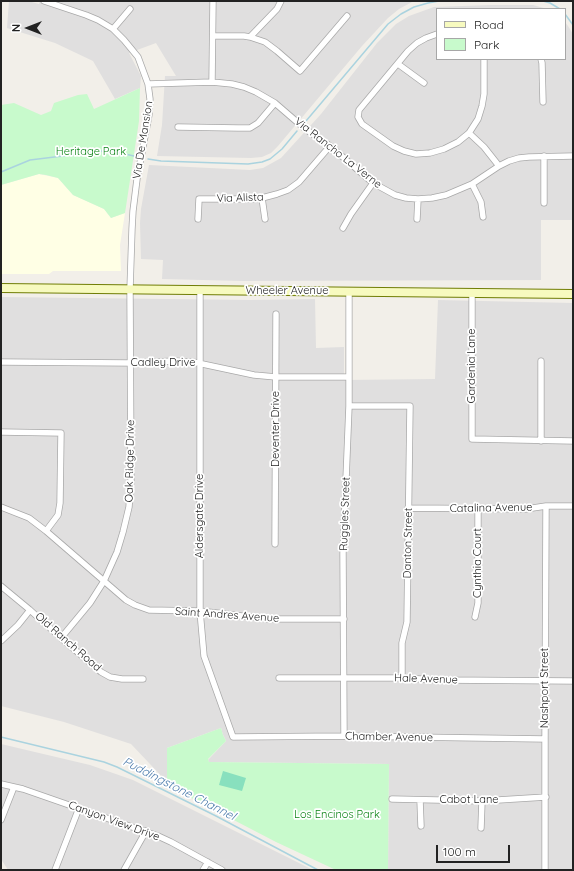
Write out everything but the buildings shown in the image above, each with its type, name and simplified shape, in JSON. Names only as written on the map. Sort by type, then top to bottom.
[{"type":"main road","name":"Wheeler Avenue","points":[[1,288],[573,294]]},
{"type":"street","name":"Via De Mansion","points":[[44,1],[86,15],[113,29],[138,57],[148,84],[150,99],[149,116],[132,211],[130,289]]},
{"type":"street","points":[[212,82],[213,1]]},
{"type":"street","points":[[250,37],[277,9],[281,1]]},
{"type":"street","points":[[113,29],[130,9]]},
{"type":"street","points":[[213,36],[244,36],[264,42],[300,71],[347,16]]},
{"type":"street","points":[[436,34],[417,43],[408,51],[359,110],[358,116],[362,124],[393,146],[416,154],[430,153],[444,149],[458,142],[469,133],[478,119],[482,106],[484,94],[484,60]]},
{"type":"street","points":[[541,60],[543,102]]},
{"type":"street","points":[[398,64],[424,83]]},
{"type":"street","name":"Via Rancho La Verne","points":[[148,84],[212,82],[232,84],[256,92],[275,103],[304,128],[330,146],[373,183],[395,195],[406,198],[432,198],[446,195],[472,184],[499,166],[519,158],[529,156],[573,156]]},
{"type":"street","points":[[178,127],[250,128],[258,123],[275,103]]},
{"type":"street","points":[[469,133],[484,147],[499,166]]},
{"type":"street","name":"Via Alista","points":[[198,219],[199,199],[262,198],[288,190],[299,182],[330,146]]},
{"type":"street","points":[[544,156],[544,203]]},
{"type":"street","points":[[343,228],[373,183]]},
{"type":"street","points":[[472,184],[481,202],[483,217]]},
{"type":"street","points":[[262,198],[265,219]]},
{"type":"street","points":[[417,219],[418,199]]},
{"type":"street","name":"Oak Ridge Drive","points":[[61,638],[90,603],[104,581],[117,552],[129,507],[131,480],[130,289]]},
{"type":"street","name":"Aldersgate Drive","points":[[200,290],[200,611],[204,656],[233,737]]},
{"type":"street","name":"Ruggles Street","points":[[344,736],[343,553],[349,406],[349,292]]},
{"type":"street","name":"Gardenia Lane","points":[[472,292],[472,439],[540,440]]},
{"type":"street","name":"Deventer Drive","points":[[275,544],[276,314]]},
{"type":"street","name":"Cadley Drive","points":[[1,362],[131,363],[174,361],[200,363],[254,375],[276,377],[348,377]]},
{"type":"street","points":[[541,361],[540,440],[573,441]]},
{"type":"street","name":"Danton Street","points":[[349,406],[410,406],[407,622],[402,643],[402,678]]},
{"type":"street","points":[[1,432],[61,433],[60,503],[58,515],[46,530]]},
{"type":"street","name":"Catalina Avenue","points":[[408,508],[526,509],[546,506],[573,506]]},
{"type":"street","name":"Nashport Street","points":[[545,870],[546,506]]},
{"type":"street","name":"Saint Andres Avenue","points":[[1,508],[29,518],[46,530],[126,600],[134,605],[149,610],[200,611],[267,619],[344,619]]},
{"type":"street","name":"Cynthia Court","points":[[475,617],[478,603],[478,509]]},
{"type":"street","name":"Old Ranch Road","points":[[1,586],[101,672],[110,677],[122,679],[143,679]]},
{"type":"street","points":[[1,641],[18,625],[30,610]]},
{"type":"street","name":"Hale Avenue","points":[[279,678],[402,678],[440,680],[573,681]]},
{"type":"street","name":"Chamber Avenue","points":[[233,737],[344,736],[453,739],[545,739]]},
{"type":"street","name":"Canyon View Drive","points":[[1,784],[79,808],[146,831],[171,842],[222,870]]},
{"type":"street","points":[[1,820],[14,787]]},
{"type":"street","name":"Cabot Lane","points":[[392,799],[482,801],[546,797]]},
{"type":"street","points":[[420,800],[421,826]]},
{"type":"street","points":[[481,828],[482,801]]},
{"type":"street","points":[[55,870],[79,808]]},
{"type":"street","points":[[124,870],[146,831]]},
{"type":"street","points":[[203,870],[208,862]]},
{"type":"shaded area","points":[[9,1],[28,1],[39,4],[40,1],[412,2],[399,9],[388,18],[362,46],[271,153],[262,157],[251,158],[157,156],[162,125],[165,76],[176,76],[156,43],[129,53],[141,76],[140,88],[115,99],[93,61],[55,43],[7,28]]},
{"type":"shaded area","points":[[533,5],[544,8],[436,8],[436,60],[566,60],[566,24],[573,34],[573,220],[541,220],[541,280],[243,281],[162,279],[163,260],[141,259],[141,209],[149,165],[250,170],[263,168],[281,158],[321,114],[377,43],[396,24],[409,16],[434,7]]},
{"type":"shaded area","points":[[39,174],[58,178],[73,195],[104,209],[111,218],[125,213],[120,245],[121,271],[53,271],[49,274],[1,274],[1,185]]},
{"type":"shaded area","points":[[1,297],[250,300],[315,299],[316,348],[344,347],[344,380],[435,379],[438,300],[573,303],[573,870],[388,870],[389,764],[209,762],[208,760],[226,741],[221,728],[167,748],[167,782],[131,744],[64,722],[1,706]]},
{"type":"shaded area","points":[[1,744],[90,765],[133,780],[313,870],[8,870],[1,859]]},
{"type":"green space","name":"Heritage Park","points":[[140,88],[139,121],[125,213],[111,218],[104,209],[73,195],[58,178],[46,175],[39,174],[1,185],[1,105],[14,103],[41,115],[51,111],[54,103],[78,95],[87,94],[94,109]]},
{"type":"green space","name":"Los Encinos Park","points":[[221,728],[226,741],[208,759],[209,762],[389,764],[388,870],[336,870],[276,842],[178,791],[167,782],[167,748]]},
{"type":"green space","points":[[223,771],[246,778],[242,791],[219,785]]},
{"type":"waterway","points":[[306,121],[388,24],[401,14],[414,7],[439,1]]},
{"type":"waterway","points":[[543,1],[558,8]]},
{"type":"waterway","points":[[566,15],[573,25]]},
{"type":"waterway","points":[[148,159],[161,161],[248,164],[262,162],[270,159],[282,149],[297,131]]},
{"type":"waterway","points":[[1,172],[30,160],[103,151],[134,156]]},
{"type":"waterway","name":"Puddingstone Channel","points":[[1,737],[104,762],[117,767],[216,816],[318,870]]}]
